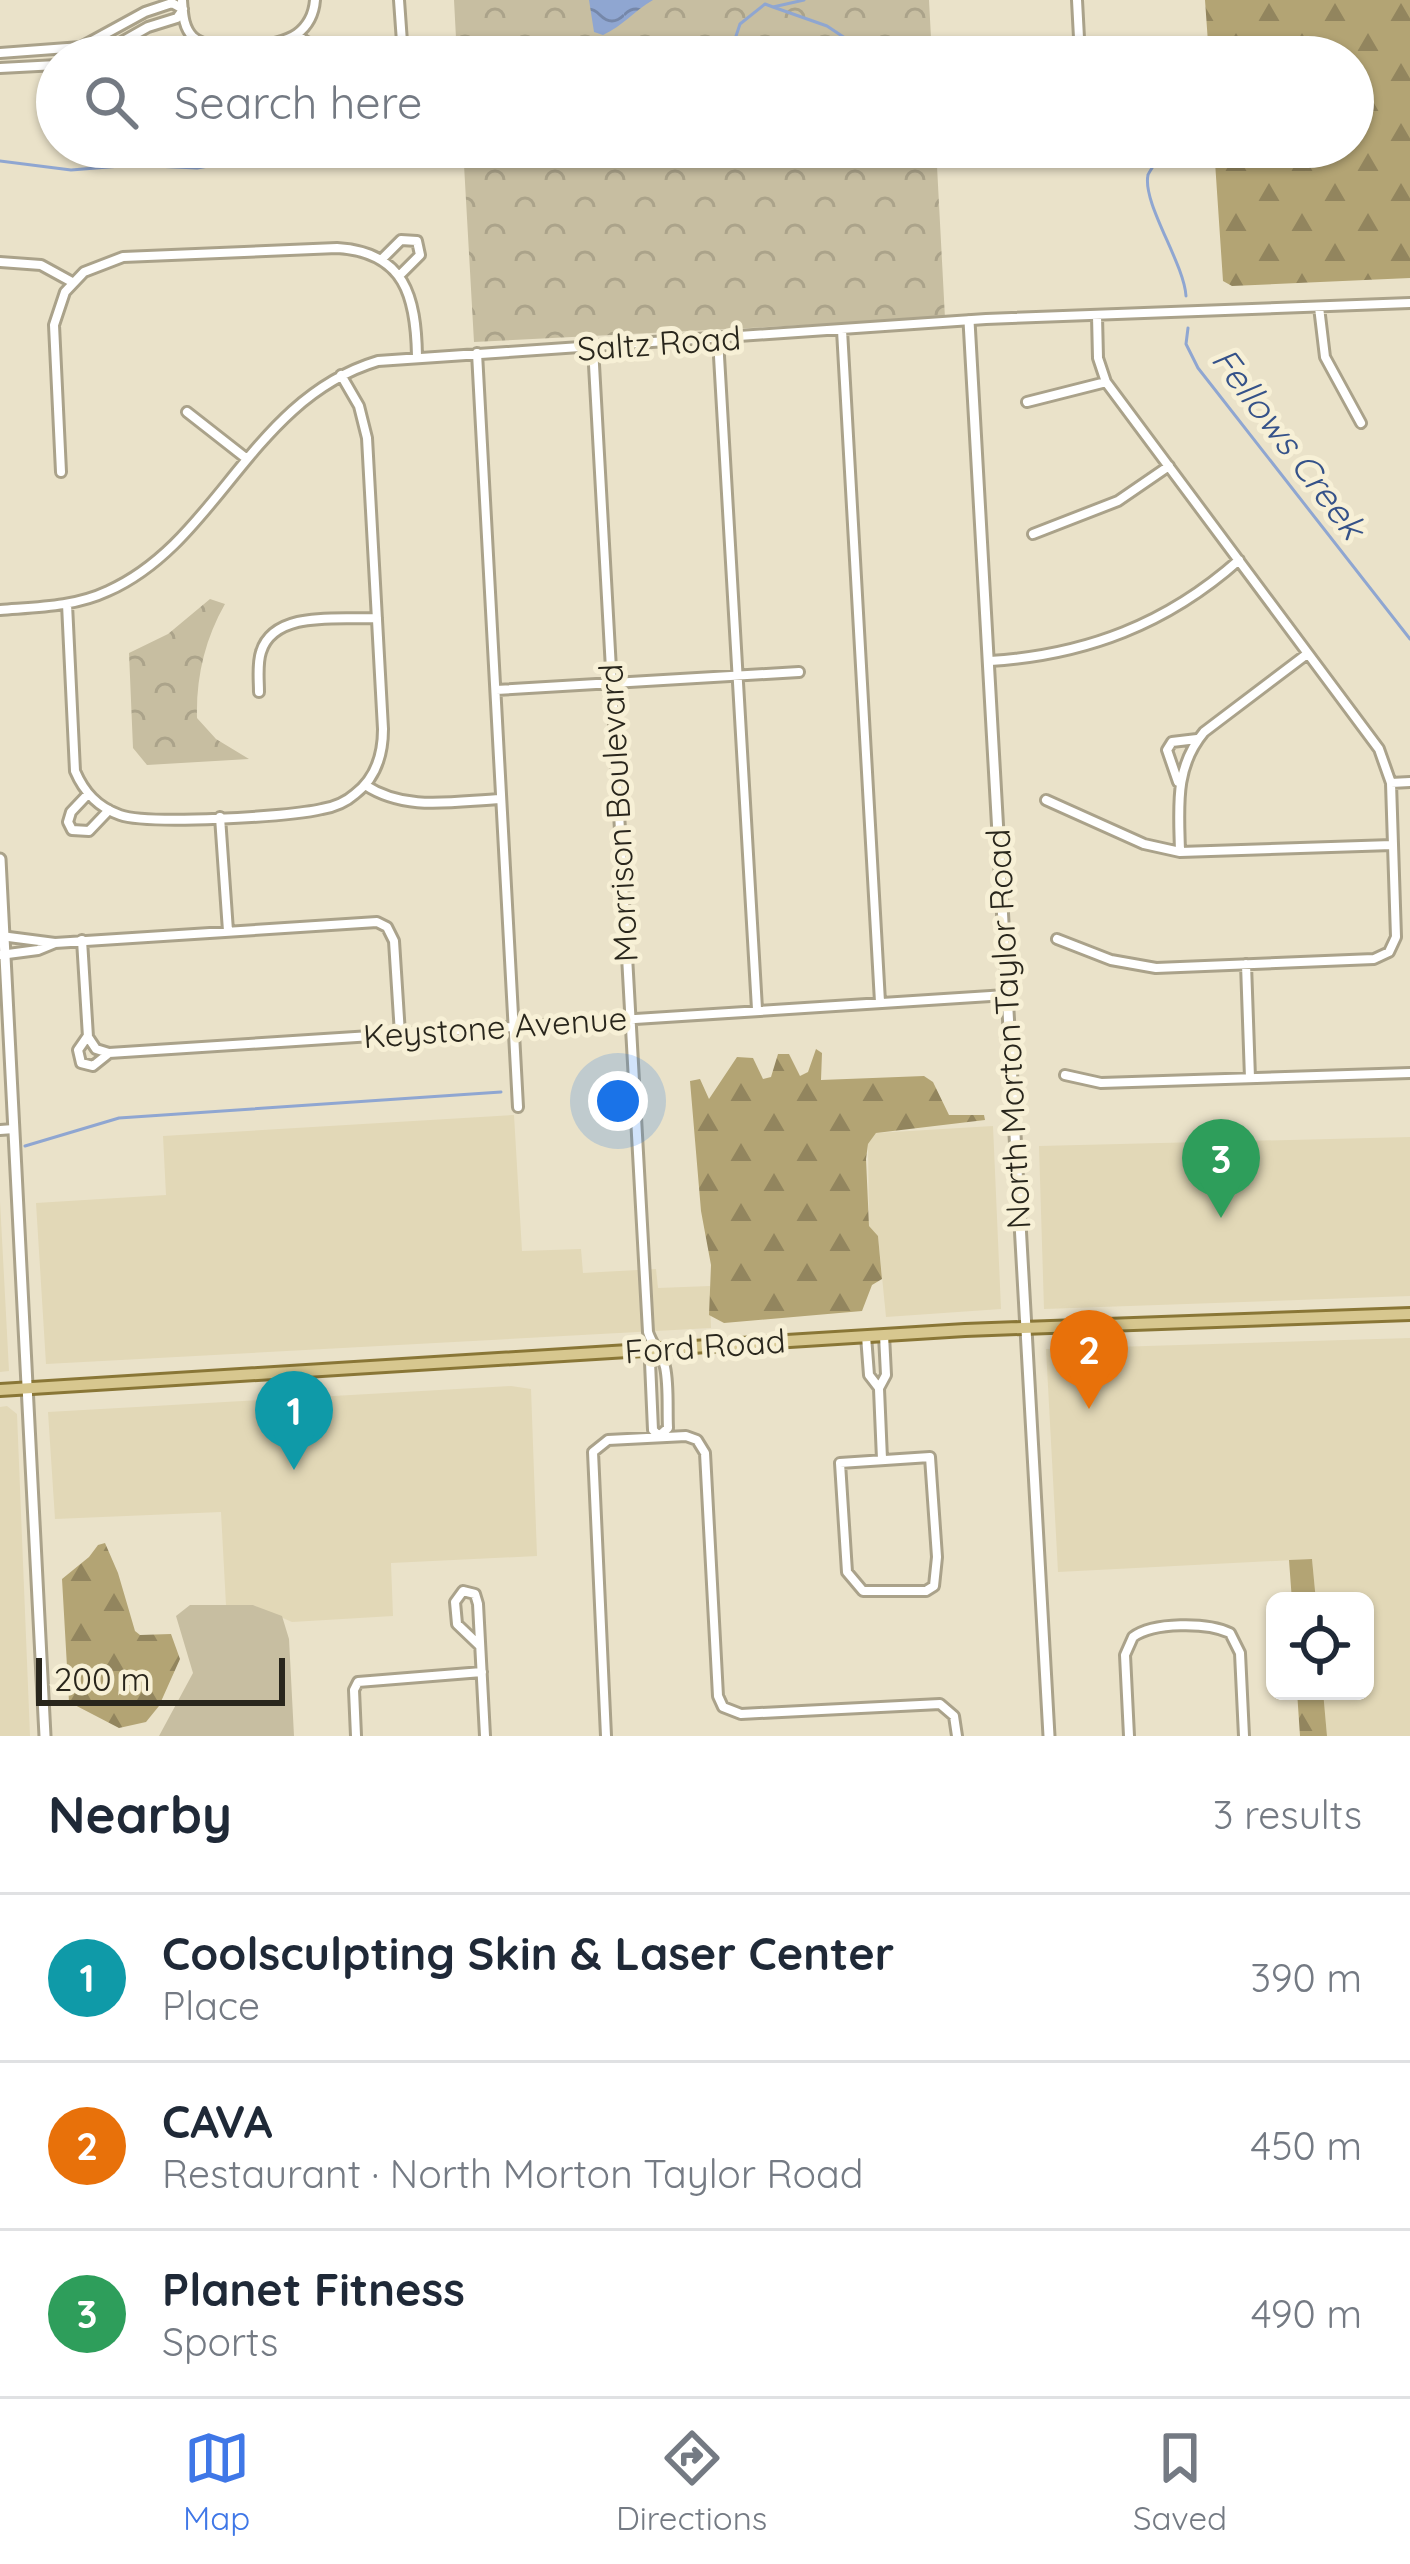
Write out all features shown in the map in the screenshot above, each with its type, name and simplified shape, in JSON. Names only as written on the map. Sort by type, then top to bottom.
[{"type":"main road","name":"Ford Road","points":[[0,1390],[1024,1327],[1410,1314]]},
{"type":"street","points":[[292,36],[310,18],[315,0]]},
{"type":"street","points":[[399,0],[402,36]]},
{"type":"street","points":[[1077,0],[1079,36]]},
{"type":"street","points":[[183,5],[194,36]]},
{"type":"street","points":[[105,36],[161,6],[183,5]]},
{"type":"street","points":[[128,22],[134,35],[177,18],[183,5]]},
{"type":"street","points":[[0,53],[36,50]]},
{"type":"street","points":[[0,68],[36,66]]},
{"type":"street","points":[[381,260],[405,238],[417,241],[419,255],[399,276]]},
{"type":"street","points":[[61,472],[53,325],[72,282],[96,265],[123,257],[359,250],[381,260],[399,276],[413,304],[417,356]]},
{"type":"street","points":[[0,262],[41,265],[72,282]]},
{"type":"street","name":"Saltz Road","points":[[0,610],[67,604],[111,590],[148,567],[298,404],[341,375],[378,362],[969,321],[1410,303]]},
{"type":"street","points":[[1319,307],[1325,357],[1361,423]]},
{"type":"street","points":[[1057,939],[1141,966],[1246,964],[1374,959],[1390,949],[1396,931],[1390,783],[1379,749],[1106,382],[1096,316]]},
{"type":"street","name":"North Morton Taylor Road","points":[[969,321],[1049,1736]]},
{"type":"street","points":[[842,330],[880,1001]]},
{"type":"street","points":[[718,339],[757,1009]]},
{"type":"street","name":"Morrison Boulevard","points":[[592,347],[648,1332],[653,1349]]},
{"type":"street","points":[[477,353],[518,1107]]},
{"type":"street","points":[[67,604],[73,760],[88,794],[110,810],[134,819],[325,809],[365,785],[377,766],[383,741],[367,438],[358,406],[341,375]]},
{"type":"street","points":[[1027,402],[1106,382]]},
{"type":"street","points":[[187,412],[248,459]]},
{"type":"street","points":[[1033,534],[1118,501],[1169,466]]},
{"type":"street","points":[[990,662],[1060,654],[1119,637],[1184,603],[1240,560]]},
{"type":"street","points":[[259,692],[261,652],[280,628],[302,622],[377,618]]},
{"type":"street","points":[[1180,852],[1179,784],[1186,757],[1198,739],[1307,654]]},
{"type":"street","points":[[496,690],[799,672]]},
{"type":"street","points":[[1179,784],[1167,750],[1172,742],[1198,739]]},
{"type":"street","points":[[1390,783],[1410,782]]},
{"type":"street","points":[[365,785],[410,803],[501,799]]},
{"type":"street","points":[[88,794],[70,812],[72,830],[89,830],[110,810]]},
{"type":"street","points":[[1046,800],[1144,844],[1180,852],[1393,845]]},
{"type":"street","points":[[220,817],[228,931]]},
{"type":"street","points":[[0,860],[45,1736]]},
{"type":"street","points":[[2,956],[82,940],[372,921],[387,927],[394,940],[400,1034]]},
{"type":"street","points":[[2,936],[56,943]]},
{"type":"street","points":[[82,940],[88,1037],[96,1049],[109,1053]]},
{"type":"street","points":[[1246,964],[1250,1078]]},
{"type":"street","name":"Keystone Avenue","points":[[109,1053],[1006,995]]},
{"type":"street","points":[[88,1037],[78,1050],[81,1063],[93,1066],[109,1053]]},
{"type":"street","points":[[1065,1075],[1101,1083],[1410,1073]]},
{"type":"street","points":[[0,1130],[14,1130]]},
{"type":"street","points":[[882,1459],[879,1388],[886,1375],[884,1335]]},
{"type":"street","points":[[866,1336],[869,1376],[879,1388]]},
{"type":"street","points":[[653,1349],[653,1430],[659,1436]]},
{"type":"street","points":[[653,1349],[664,1362],[665,1372],[668,1428],[659,1436]]},
{"type":"street","points":[[606,1736],[591,1459],[605,1441],[659,1436],[693,1438],[705,1453],[718,1696],[723,1707],[740,1714],[940,1704],[954,1716],[957,1736]]},
{"type":"street","points":[[930,1457],[938,1575],[929,1590],[870,1593],[847,1572],[840,1463],[882,1459],[930,1457]]},
{"type":"street","points":[[480,1646],[458,1624],[455,1602],[463,1591],[477,1598],[482,1672],[485,1736]]},
{"type":"street","points":[[1129,1736],[1125,1655],[1132,1637],[1148,1629],[1213,1627],[1230,1633],[1240,1653],[1244,1736]]},
{"type":"street","points":[[356,1736],[354,1690],[358,1682],[482,1672]]},
{"type":"shaded area","points":[[514,1115],[522,1251],[581,1249],[583,1273],[656,1269],[658,1288],[710,1286],[711,1328],[46,1364],[36,1203],[166,1195],[163,1136]]},
{"type":"shaded area","points":[[993,1126],[1001,1309],[886,1317],[878,1236],[869,1227],[868,1144],[876,1133]]},
{"type":"shaded area","points":[[1410,1137],[1410,1296],[1044,1309],[1039,1146]]},
{"type":"shaded area","points":[[0,1201],[9,1371],[0,1372]]},
{"type":"shaded area","points":[[1410,1338],[1410,1736],[1327,1736],[1324,1700],[1374,1700],[1374,1592],[1315,1592],[1312,1559],[1058,1572],[1046,1349]]},
{"type":"shaded area","points":[[511,1386],[531,1389],[537,1556],[391,1563],[393,1616],[292,1622],[253,1605],[226,1605],[221,1512],[55,1519],[48,1412]]},
{"type":"shaded area","points":[[0,1407],[17,1414],[30,1736],[0,1736]]},
{"type":"green space","points":[[454,0],[929,0],[931,36],[456,36]]},
{"type":"green space","points":[[1205,0],[1410,0],[1410,278],[1232,286],[1223,281],[1215,168],[1374,168],[1374,36],[1208,36]]},
{"type":"green space","points":[[464,168],[937,168],[945,318],[474,342]]},
{"type":"green space","points":[[210,599],[225,604],[203,659],[197,718],[216,739],[249,759],[147,765],[133,748],[129,653],[168,634]]},
{"type":"green space","points":[[816,1049],[822,1053],[821,1080],[924,1076],[933,1082],[949,1115],[984,1115],[985,1120],[876,1133],[868,1144],[869,1226],[878,1236],[882,1279],[872,1285],[862,1311],[724,1323],[709,1315],[711,1265],[701,1211],[690,1081],[700,1079],[709,1099],[737,1057],[753,1058],[763,1079],[771,1077],[778,1054],[789,1054],[800,1076],[808,1072]]},
{"type":"green space","points":[[105,1543],[135,1631],[171,1634],[180,1659],[159,1706],[146,1722],[119,1728],[69,1702],[62,1579]]},
{"type":"green space","points":[[1312,1559],[1315,1592],[1291,1592],[1289,1560]]},
{"type":"green space","points":[[190,1605],[253,1605],[282,1616],[289,1639],[294,1736],[159,1736],[193,1673],[176,1616]]},
{"type":"green space","points":[[1298,1700],[1324,1700],[1327,1736],[1300,1736]]},
{"type":"water","points":[[589,0],[653,0],[603,35],[594,32]]},
{"type":"waterway","name":"Fellows Creek","points":[[736,36],[740,24],[765,4],[773,7],[804,0]]},
{"type":"waterway","name":"Fellows Creek","points":[[773,7],[842,36]]},
{"type":"waterway","name":"Fellows Creek","points":[[0,161],[36,166]]},
{"type":"waterway","name":"Fellows Creek","points":[[55,168],[96,168]]},
{"type":"waterway","name":"Fellows Creek","points":[[1152,168],[1148,175],[1151,201],[1186,296]]},
{"type":"waterway","name":"Fellows Creek","points":[[1188,328],[1186,344],[1198,368],[1410,639]]},
{"type":"waterway","points":[[25,1146],[119,1118],[501,1092]]},
{"type":"place","name":"Planet Fitness","points":[[1221,1218]]},
{"type":"place","name":"CAVA","points":[[1089,1409]]},
{"type":"place","name":"Coolsculpting Skin & Laser Center","points":[[294,1470]]}]
